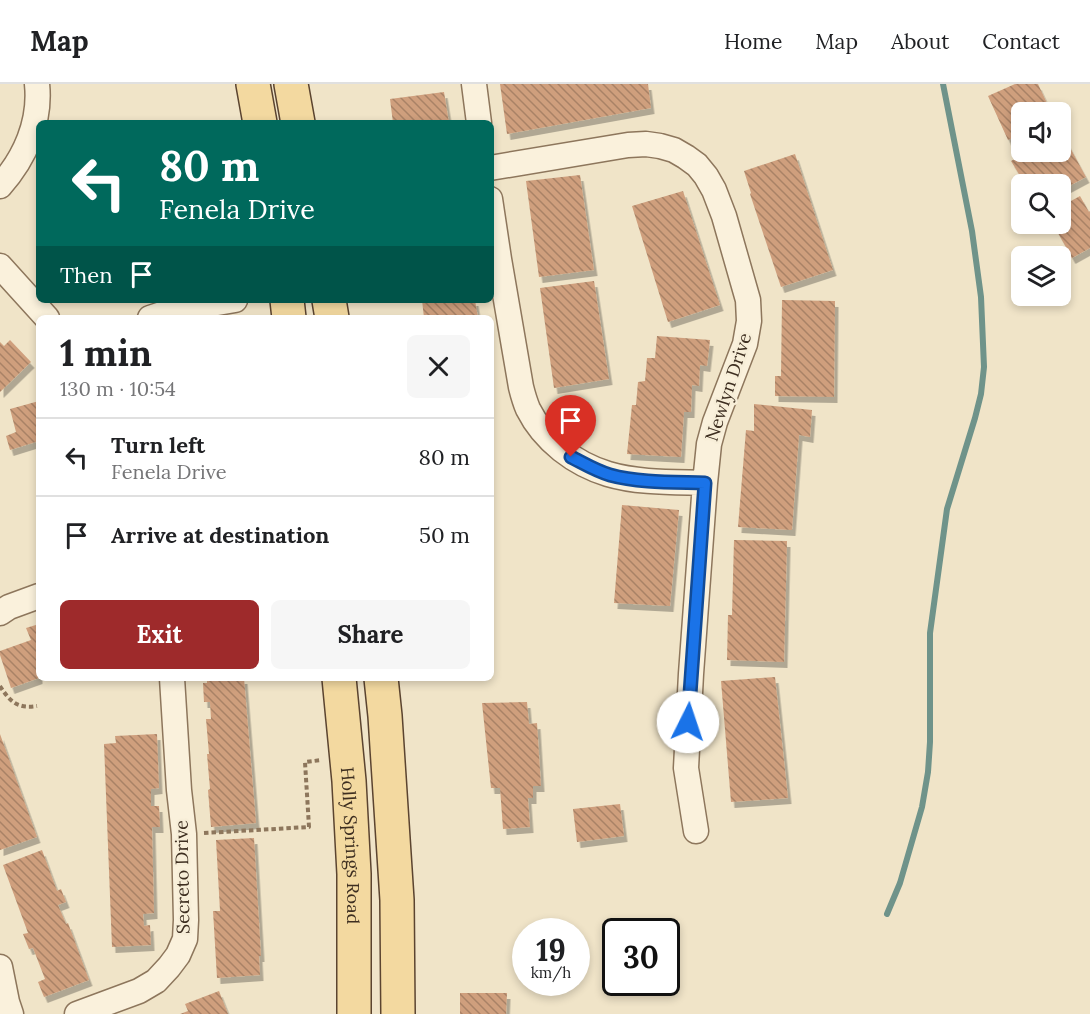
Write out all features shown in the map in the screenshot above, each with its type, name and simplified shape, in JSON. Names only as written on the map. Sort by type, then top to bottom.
[{"type":"main road","points":[[253,84],[259,120]]},
{"type":"main road","points":[[291,84],[297,120]]},
{"type":"main road","name":"Holly Springs Road","points":[[339,681],[349,781],[354,874],[354,1014]]},
{"type":"main road","points":[[381,681],[397,900],[398,1014]]},
{"type":"street","points":[[0,186],[27,147],[37,111],[37,84]]},
{"type":"street","points":[[474,84],[479,120]]},
{"type":"street","name":"Newlyn Drive","points":[[494,167],[628,145],[660,146],[680,153],[697,165],[706,176],[714,190],[732,240],[748,300],[749,321],[745,344],[715,422],[709,444],[686,768],[696,831]]},
{"type":"street","points":[[495,260],[527,408],[539,427],[554,443],[571,457],[609,474],[633,479],[705,483]]},
{"type":"street","points":[[0,266],[44,315]]},
{"type":"street","points":[[159,315],[218,303]]},
{"type":"street","points":[[0,613],[9,607],[36,597]]},
{"type":"street","name":"Secreto Drive","points":[[77,1014],[139,991],[156,981],[170,968],[184,939],[186,920],[184,834],[172,681]]},
{"type":"street","points":[[0,967],[11,1014]]},
{"type":"path","points":[[0,686],[17,705],[26,708],[37,706]]},
{"type":"path","points":[[184,834],[309,827],[305,762],[326,760]]},
{"type":"building","points":[[500,84],[648,84],[651,108],[507,134]]},
{"type":"building","points":[[1015,84],[1038,84],[1046,102],[1011,102],[1011,139],[1008,140],[988,96]]},
{"type":"building","points":[[444,92],[449,120],[393,120],[390,99]]},
{"type":"building","points":[[1071,150],[1086,177],[1071,185],[1071,174],[1019,174],[1012,162],[1071,162]]},
{"type":"building","points":[[795,154],[833,270],[781,287],[744,171]]},
{"type":"building","points":[[580,175],[594,270],[539,277],[526,181]]},
{"type":"building","points":[[683,191],[720,305],[668,322],[632,206]]},
{"type":"building","points":[[1080,196],[1090,211],[1090,248],[1072,258],[1071,246],[1065,246],[1059,234],[1071,234],[1071,201]]},
{"type":"building","points":[[594,281],[609,379],[554,388],[540,288]]},
{"type":"building","points":[[782,300],[835,301],[834,397],[775,396],[775,376],[781,376]]},
{"type":"building","points":[[422,303],[476,303],[478,315],[424,315]]},
{"type":"building","points":[[657,336],[710,340],[707,366],[700,365],[699,386],[692,385],[691,412],[684,412],[681,457],[627,454],[632,405],[636,405],[638,382],[645,381],[647,358],[655,358]]},
{"type":"building","points":[[10,340],[31,362],[0,392],[0,342],[4,346]]},
{"type":"building","points":[[36,402],[36,442],[10,450],[6,436],[16,432],[10,409]]},
{"type":"building","points":[[754,404],[812,410],[810,437],[799,435],[792,530],[738,527],[746,430],[754,431]]},
{"type":"building","points":[[622,505],[679,510],[670,606],[614,603]]},
{"type":"building","points":[[734,540],[787,541],[784,662],[727,660],[728,615],[732,615]]},
{"type":"building","points":[[36,625],[36,679],[11,688],[0,651],[31,640],[26,628]]},
{"type":"building","points":[[775,677],[788,798],[731,802],[721,681]]},
{"type":"building","points":[[207,681],[244,681],[256,823],[211,827],[206,719],[211,719],[210,702],[204,702],[203,683]]},
{"type":"building","points":[[527,702],[529,724],[537,723],[541,786],[533,786],[533,798],[528,798],[530,827],[503,829],[500,788],[491,788],[482,703]]},
{"type":"building","points":[[0,734],[37,837],[0,850]]},
{"type":"building","points":[[157,734],[159,788],[151,789],[151,806],[159,806],[160,827],[152,827],[154,913],[143,914],[144,926],[150,925],[151,945],[112,947],[104,744],[116,743],[115,736]]},
{"type":"building","points":[[620,804],[624,836],[577,842],[573,809]]},
{"type":"building","points":[[254,838],[261,956],[259,956],[260,975],[217,978],[213,911],[220,911],[216,840]]},
{"type":"building","points":[[42,850],[57,891],[61,889],[66,902],[58,905],[66,924],[68,923],[89,980],[44,997],[38,982],[45,979],[33,948],[29,949],[23,934],[28,933],[3,865]]},
{"type":"building","points":[[219,991],[228,1014],[180,1014],[188,1011],[185,1004]]},
{"type":"building","points":[[460,993],[507,993],[506,1014],[460,1014]]},
{"type":"waterway","points":[[887,914],[900,883],[922,807],[930,742],[930,633],[947,509],[975,418],[984,367],[981,297],[972,231],[943,84]]},
{"type":"route","points":[[571,457],[609,474],[633,479],[705,483],[688,722]]}]
